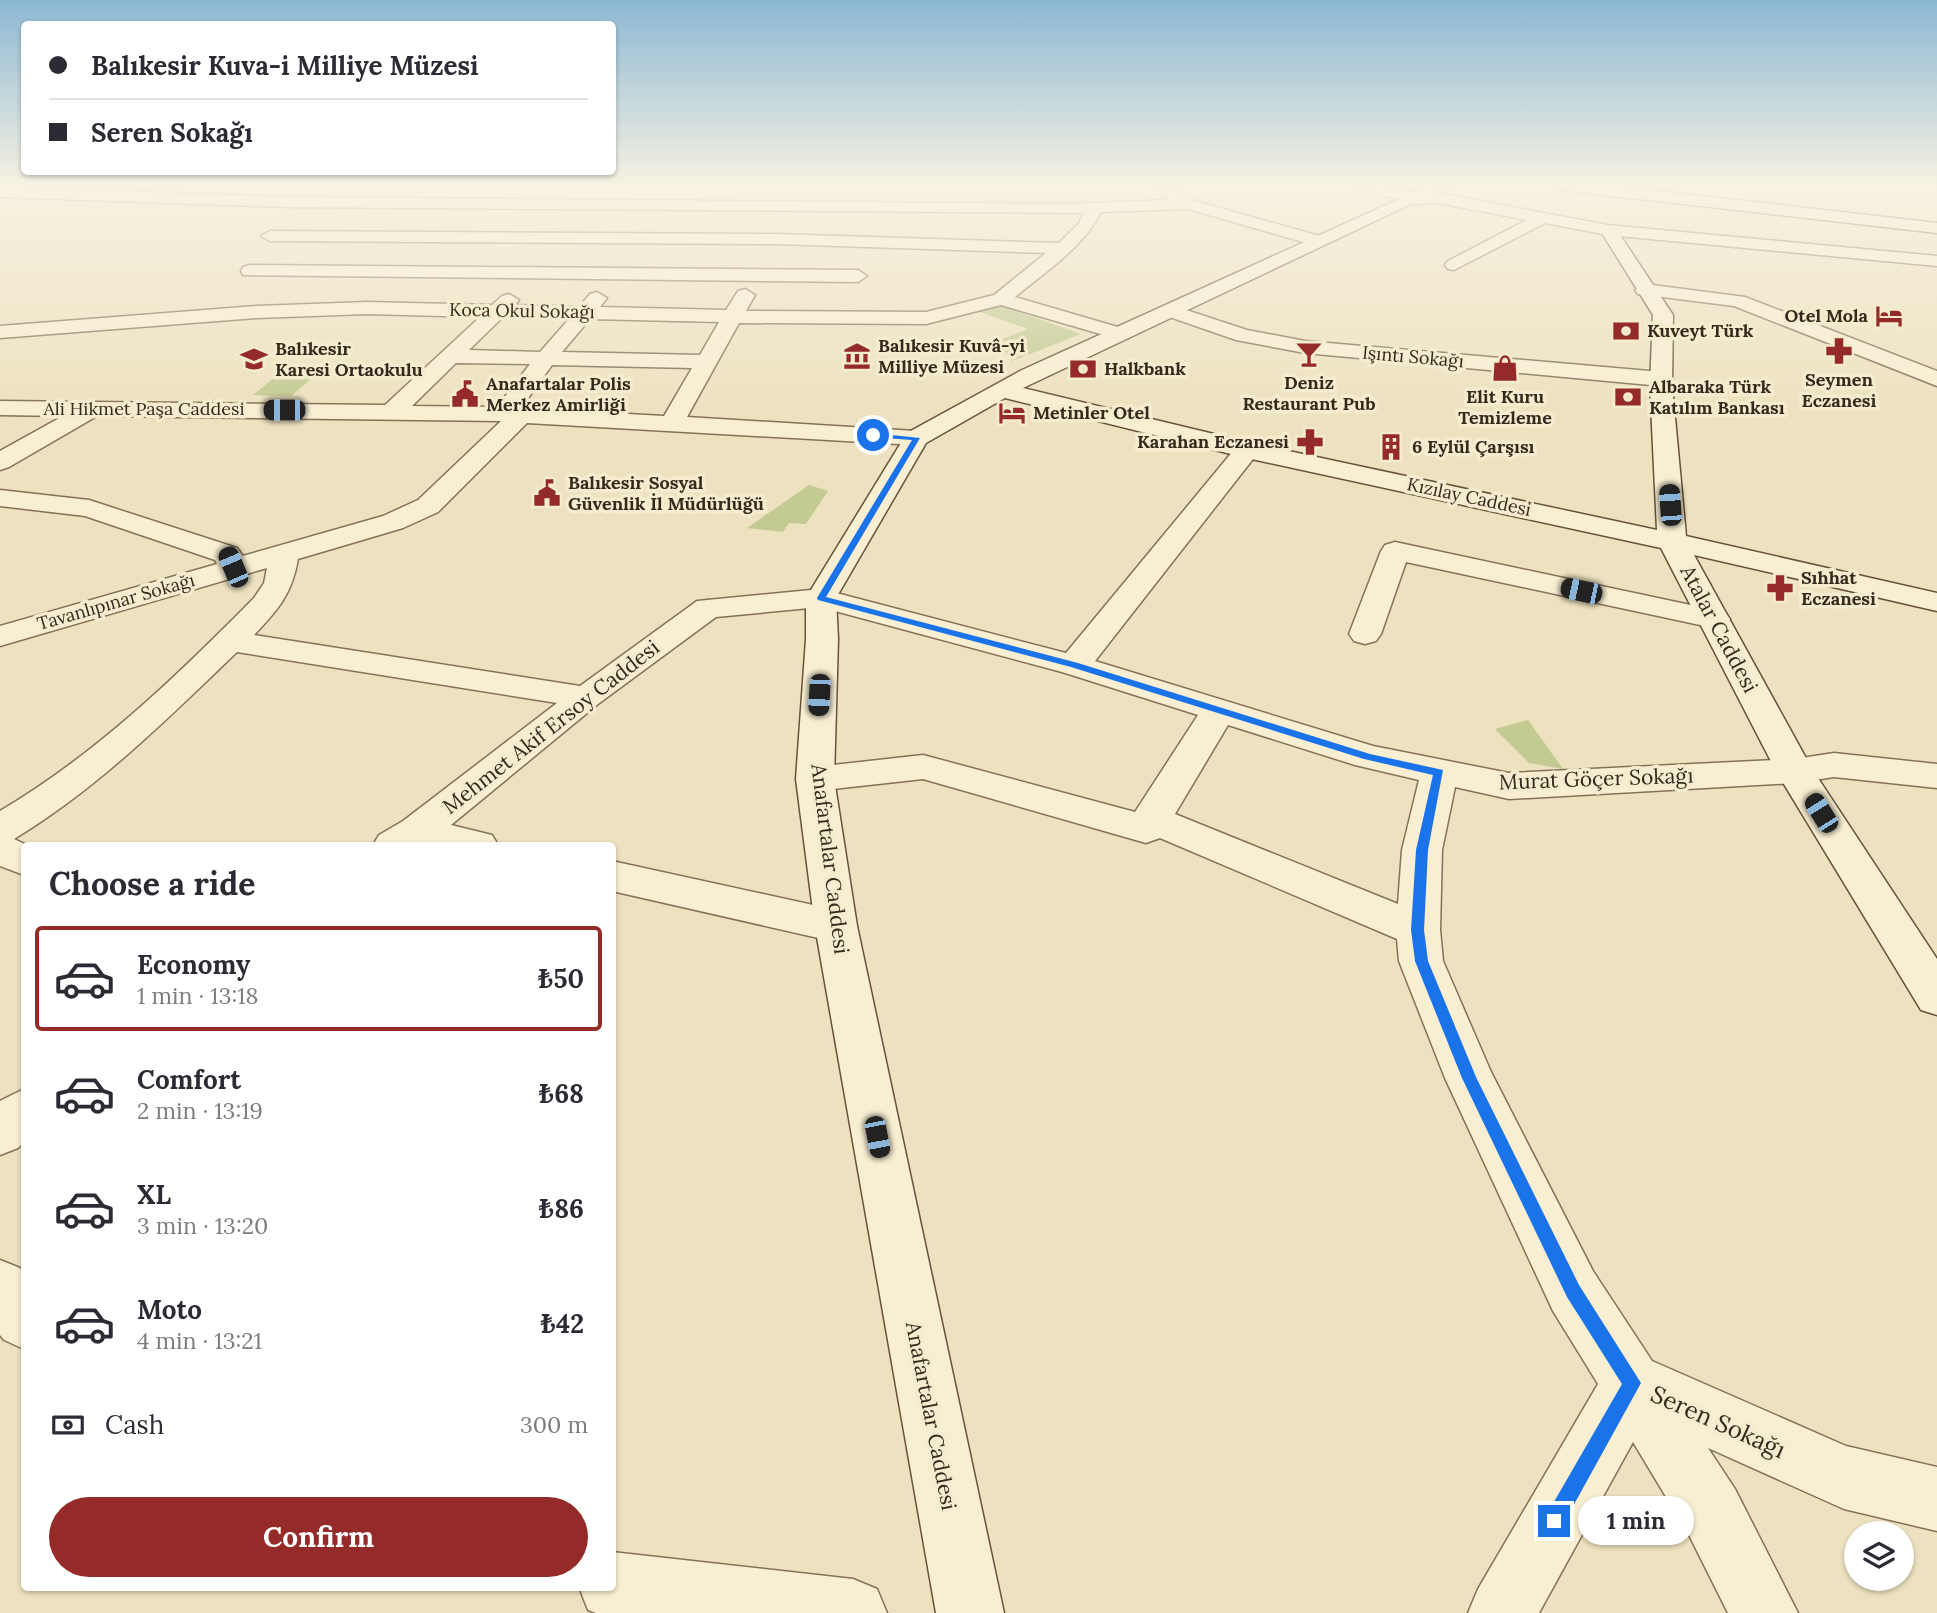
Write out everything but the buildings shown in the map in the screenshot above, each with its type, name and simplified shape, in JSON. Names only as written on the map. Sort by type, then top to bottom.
[{"type":"street","points":[[224,314],[256,260]]},
{"type":"street","points":[[257,312],[335,260]]},
{"type":"street","points":[[367,308],[426,260]]},
{"type":"street","points":[[393,411],[550,260]]},
{"type":"street","name":"Tavanlıpınar Sokağı","points":[[0,636],[393,522],[428,506],[513,415],[546,358],[628,260]]},
{"type":"street","points":[[671,424],[765,260]]},
{"type":"street","points":[[845,319],[863,260]]},
{"type":"street","points":[[1001,299],[1048,260]]},
{"type":"street","points":[[821,598],[916,438],[1001,390],[1275,260]]},
{"type":"street","points":[[1454,265],[1463,260]]},
{"type":"street","name":"Atalar Caddesi","points":[[1626,260],[1663,315],[1661,379],[1672,541],[1795,771],[1937,997]]},
{"type":"street","points":[[243,282],[318,272],[858,276]]},
{"type":"street","points":[[1644,290],[1738,301],[1937,379]]},
{"type":"street","points":[[1001,299],[1121,334]]},
{"type":"street","name":"Koca Okul Sokağı","points":[[0,332],[224,314],[367,308],[845,319],[926,318],[1001,299]]},
{"type":"street","name":"Işıntı Sokağı","points":[[1171,311],[1243,336],[1305,347],[1661,379]]},
{"type":"street","points":[[451,356],[708,362]]},
{"type":"street","name":"Kızılay Caddesi","points":[[1001,390],[1247,450],[1672,541],[1937,602]]},
{"type":"street","name":"Ali Hikmet Paşa Caddesi","points":[[0,408],[393,411],[513,415],[916,438]]},
{"type":"street","points":[[0,462],[93,409]]},
{"type":"street","points":[[1074,665],[1247,450]]},
{"type":"street","points":[[0,498],[89,508],[227,554],[233,567]]},
{"type":"street","points":[[1366,634],[1395,551],[1714,619]]},
{"type":"street","points":[[0,829],[51,797],[117,747],[230,641],[266,604],[279,583],[285,552]]},
{"type":"street","name":"Murat Göçer Sokağı","points":[[708,608],[821,598],[1074,665],[1368,757],[1509,786],[1795,771],[1834,765],[1937,776]]},
{"type":"street","name":"Anafartalar Caddesi","points":[[821,598],[822,639],[815,779],[836,926],[970,1613]]},
{"type":"street","name":"Mehmet Akif Ersoy Caddesi","points":[[405,838],[586,697],[708,608]]},
{"type":"street","points":[[230,641],[586,697]]},
{"type":"street","points":[[815,779],[923,767],[1146,829],[1219,710]]},
{"type":"street","points":[[1439,772],[1422,850],[1418,930],[1422,961],[1469,1078],[1573,1291],[1712,1512],[1764,1613]]},
{"type":"street","points":[[1151,820],[1418,930]]},
{"type":"street","points":[[405,838],[447,842]]},
{"type":"street","points":[[0,849],[21,860]]},
{"type":"street","points":[[616,877],[836,926]]},
{"type":"street","points":[[0,1132],[21,1114]]},
{"type":"street","points":[[0,1288],[21,1316]]},
{"type":"street","name":"Seren Sokağı","points":[[1502,1613],[1632,1383],[1844,1478],[1937,1499]]},
{"type":"street","points":[[612,1596],[853,1613]]},
{"type":"green space","points":[[1000,305],[1081,334],[1012,361],[998,341],[1028,329],[977,311]]},
{"type":"green space","points":[[288,366],[325,367],[291,396],[253,395]]},
{"type":"green space","points":[[809,485],[828,491],[806,524],[789,523],[783,532],[747,528]]},
{"type":"green space","points":[[1528,720],[1563,769],[1529,763],[1495,729]]},
{"type":"place","name":"Otel Mola","points":[[1889,316]]},
{"type":"place","name":"Kuveyt Türk","points":[[1626,331]]},
{"type":"place","name":"Seymen Eczanesi","points":[[1839,351]]},
{"type":"place","name":"Deniz Restaurant Pub","points":[[1309,354]]},
{"type":"place","name":"Balıkesir Kuvâ-yi Milliye Müzesi","points":[[857,356]]},
{"type":"place","name":"Balıkesir Karesi Ortaokulu","points":[[254,359]]},
{"type":"place","name":"Elit Kuru Temizleme","points":[[1505,368]]},
{"type":"place","name":"Halkbank","points":[[1083,369]]},
{"type":"place","name":"Anafartalar Polis Merkez Amirliği","points":[[465,394]]},
{"type":"place","name":"Albaraka Türk Katılım Bankası","points":[[1628,397]]},
{"type":"place","name":"Metinler Otel","points":[[1012,413]]},
{"type":"place","name":"Karahan Eczanesi","points":[[1310,442]]},
{"type":"place","name":"6 Eylül Çarşısı","points":[[1391,447]]},
{"type":"place","name":"Balıkesir Sosyal Güvenlik İl Müdürlüğü","points":[[547,493]]},
{"type":"place","name":"Sıhhat Eczanesi","points":[[1780,588]]},
{"type":"route","points":[[873,435],[916,438],[821,598],[1074,665],[1368,757],[1439,772],[1422,850],[1418,930],[1422,961],[1469,1078],[1573,1291],[1632,1383],[1554,1521]]}]
